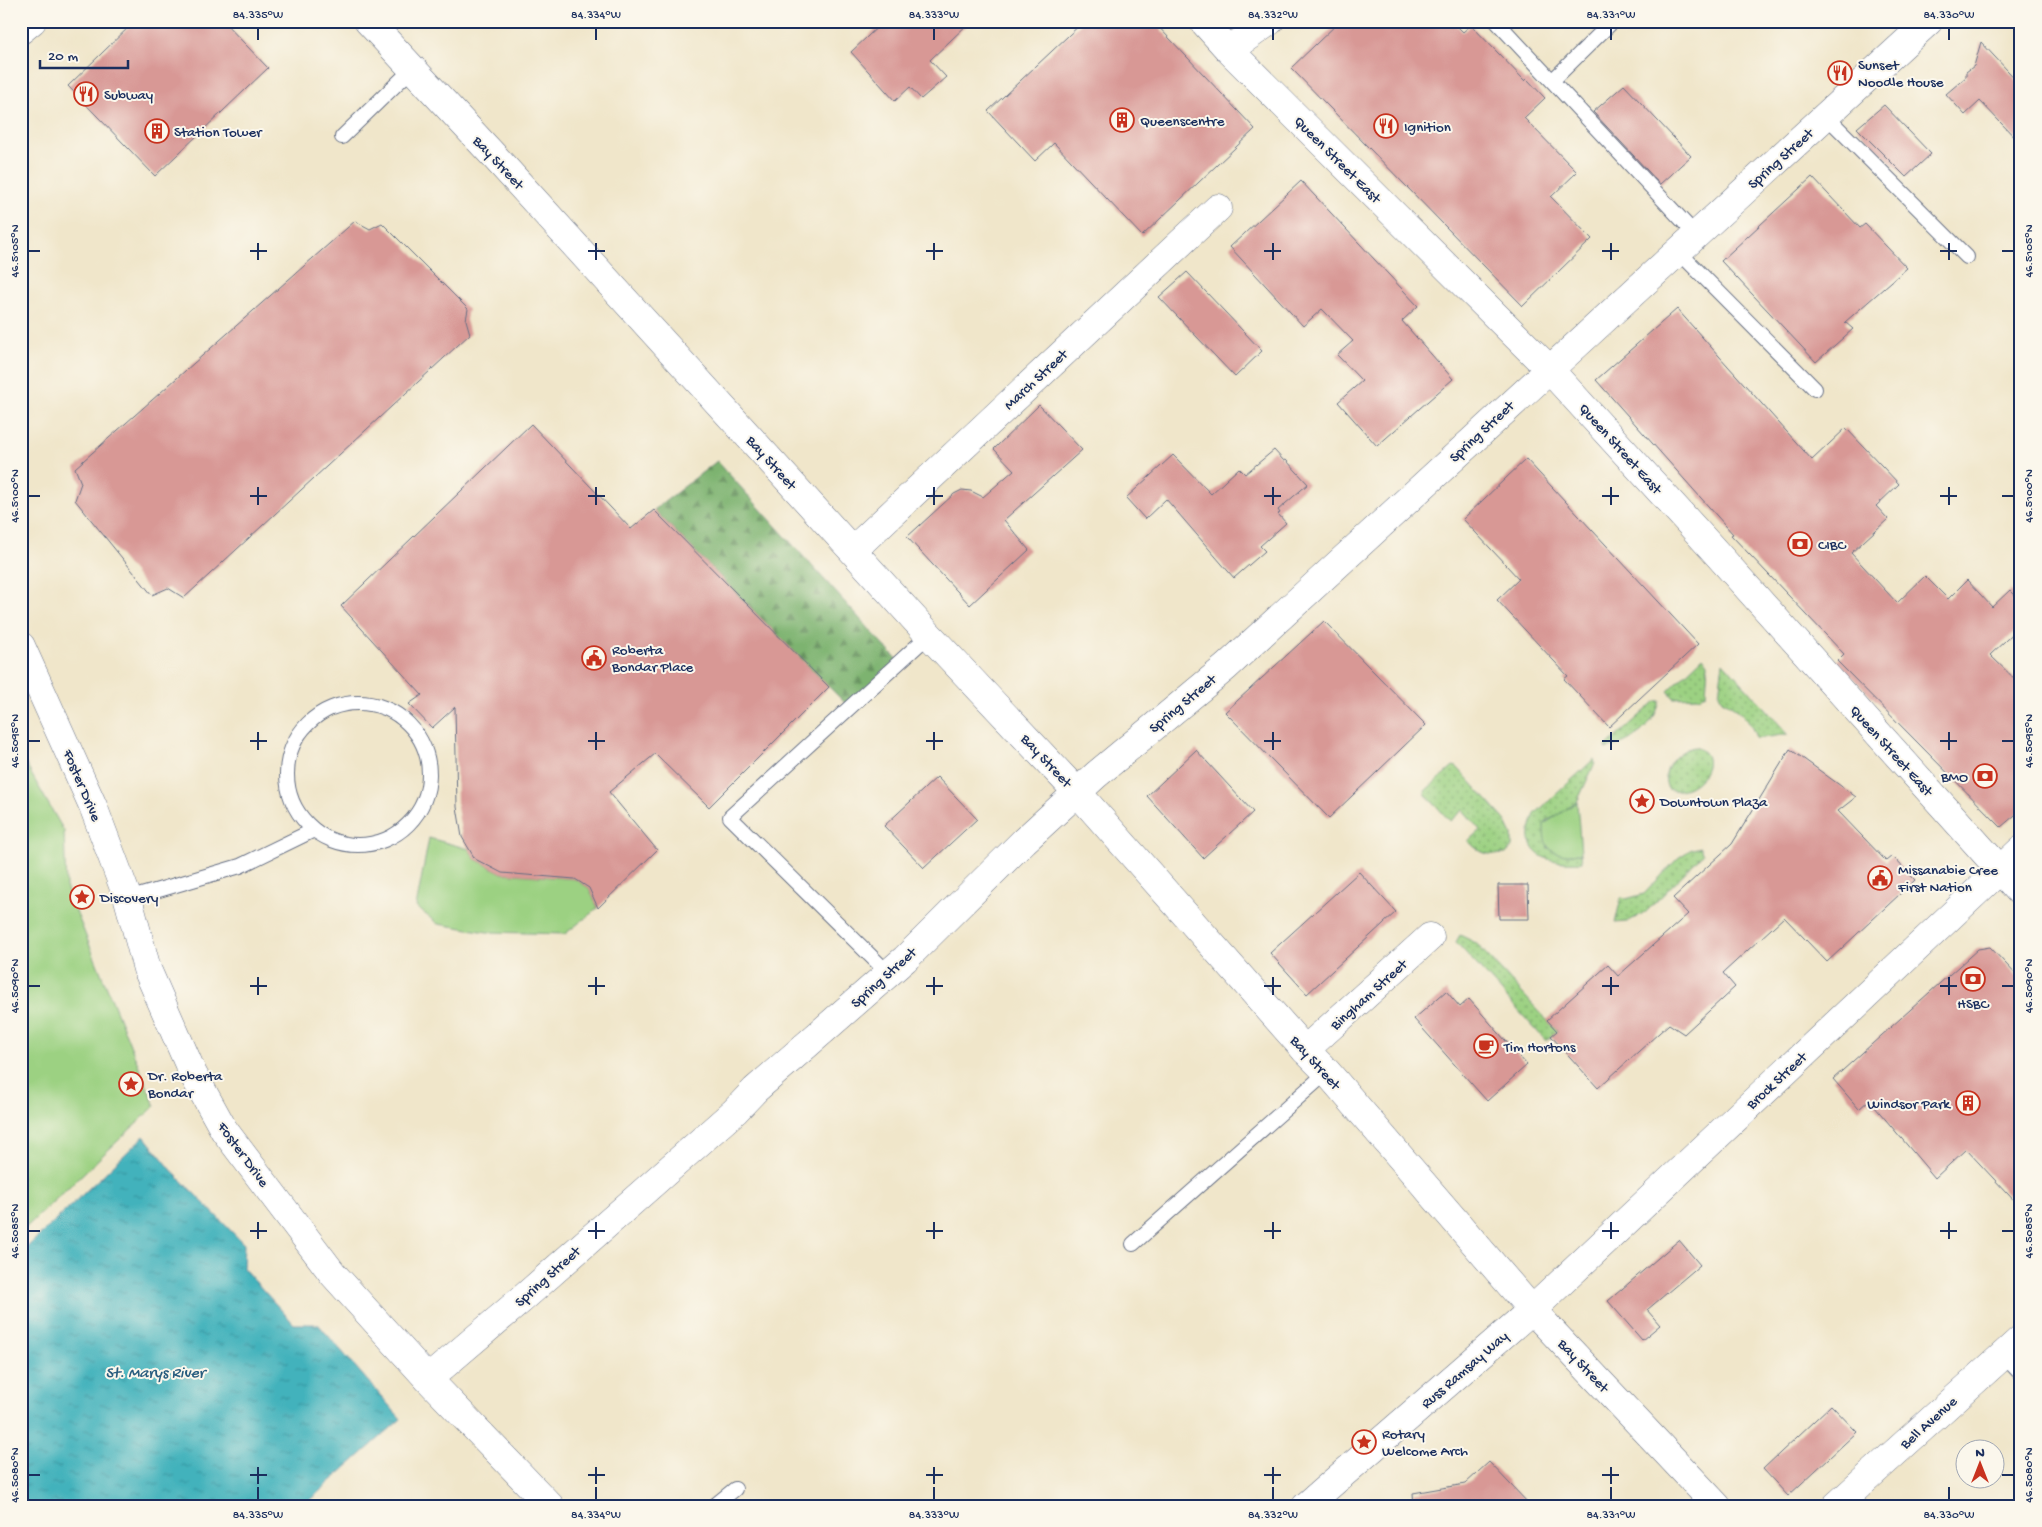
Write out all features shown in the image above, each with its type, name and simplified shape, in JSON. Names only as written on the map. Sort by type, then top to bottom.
[{"type":"street","points":[[21,30],[32,21]]},
{"type":"street","name":"Bay Street","points":[[368,21],[494,156],[929,635],[1077,792],[1305,1050],[1327,1072],[1532,1310],[1717,1506]]},
{"type":"street","name":"Queen Street East","points":[[1203,21],[1229,50],[1549,369],[2021,893]]},
{"type":"street","points":[[1229,50],[1270,21]]},
{"type":"street","name":"Spring Street","points":[[428,1378],[521,1300],[735,1111],[755,1090],[905,959],[1024,841],[1077,792],[1226,667],[1929,21]]},
{"type":"street","name":"March Street","points":[[853,550],[1218,208]]},
{"type":"street","name":"Foster Drive","points":[[22,650],[93,806],[128,899],[148,969],[194,1074],[224,1130],[333,1274],[428,1378],[550,1506]]},
{"type":"street","name":"Brock Street","points":[[1532,1310],[2021,850]]},
{"type":"street","name":"Bingham Street","points":[[1305,1050],[1430,937]]},
{"type":"street","name":"Russ Ramsay Way","points":[[1306,1506],[1532,1310]]},
{"type":"street","name":"Bell Avenue","points":[[1836,1506],[2015,1356]]},
{"type":"lane","points":[[1496,21],[1552,81],[1687,243],[1815,389]]},
{"type":"lane","points":[[1552,81],[1613,21]]},
{"type":"lane","points":[[342,137],[412,69]]},
{"type":"lane","points":[[1826,116],[1967,257]]},
{"type":"lane","points":[[888,974],[730,817],[929,635]]},
{"type":"lane","points":[[350,703],[374,705],[397,714],[414,730],[426,751],[429,775],[425,798],[413,819],[395,835],[373,844],[352,845],[332,840],[314,830],[298,812],[288,790],[287,766],[298,736],[308,723],[327,710],[350,703]]},
{"type":"lane","points":[[128,899],[240,866],[314,830]]},
{"type":"lane","points":[[1133,1244],[1327,1072]]},
{"type":"lane","points":[[714,1506],[735,1489]]},
{"type":"green space","points":[[717,461],[899,662],[850,708],[654,510]]},
{"type":"green space","points":[[1703,657],[1708,664],[1706,694],[1698,697],[1674,698],[1668,691]]},
{"type":"green space","points":[[1723,662],[1788,734],[1756,739],[1748,721],[1739,711],[1722,700],[1719,694]]},
{"type":"green space","points":[[1656,701],[1660,701],[1657,710],[1640,733],[1623,743],[1605,749],[1606,746]]},
{"type":"green space","points":[[1695,747],[1704,752],[1707,759],[1707,767],[1703,775],[1688,788],[1668,789],[1666,775],[1671,762],[1682,752]]},
{"type":"green space","points":[[21,756],[64,831],[66,887],[155,1106],[21,1232]]},
{"type":"green space","points":[[1594,759],[1595,763],[1577,802],[1563,813],[1546,821],[1548,848],[1565,855],[1581,853],[1582,862],[1547,859],[1533,848],[1530,840],[1530,828],[1535,814]]},
{"type":"green space","points":[[1453,766],[1457,767],[1505,820],[1512,835],[1512,847],[1506,854],[1481,852],[1468,841],[1480,830],[1463,810],[1450,821],[1426,795],[1425,791]]},
{"type":"green space","points":[[1577,802],[1581,853],[1559,854],[1550,849],[1545,841],[1544,824]]},
{"type":"green space","points":[[429,838],[469,849],[475,859],[502,873],[575,879],[589,888],[598,908],[565,934],[487,932],[438,924],[416,907]]},
{"type":"green space","points":[[1700,847],[1703,854],[1646,912],[1627,922],[1615,923],[1621,898],[1626,899],[1644,894],[1678,858],[1690,850]]},
{"type":"green space","points":[[1460,935],[1476,943],[1557,1031],[1546,1041],[1456,942]]},
{"type":"water","name":"St. Marys River","points":[[144,1136],[175,1174],[244,1244],[243,1268],[294,1324],[318,1324],[401,1419],[303,1506],[21,1506],[21,1253]]},
{"type":"building","name":"Station Tower","points":[[135,21],[223,21],[268,68],[155,176],[68,86]]},
{"type":"building","points":[[884,21],[971,21],[930,60],[946,77],[921,99],[910,87],[895,101],[851,52]]},
{"type":"building","name":"Queenscentre","points":[[1084,21],[1153,21],[1255,129],[1142,236],[1054,143],[1035,161],[988,111]]},
{"type":"building","points":[[1340,21],[1452,21],[1463,32],[1471,25],[1525,81],[1527,79],[1545,98],[1524,118],[1577,172],[1551,197],[1592,239],[1523,306],[1291,68]]},
{"type":"building","points":[[1981,42],[2021,85],[2021,144],[1980,101],[1965,115],[1946,94],[1966,77],[1966,72],[1974,66]]},
{"type":"building","points":[[1624,85],[1691,156],[1660,184],[1593,112]]},
{"type":"building","points":[[1884,105],[1931,154],[1906,177],[1857,128]]},
{"type":"building","points":[[1812,177],[1860,228],[1865,224],[1907,268],[1845,322],[1853,329],[1816,362],[1721,261]]},
{"type":"building","points":[[1301,181],[1418,306],[1402,321],[1453,379],[1377,446],[1338,402],[1362,381],[1337,355],[1353,341],[1322,309],[1303,326],[1230,247]]},
{"type":"building","points":[[355,221],[370,229],[382,223],[468,309],[466,320],[470,334],[184,598],[168,588],[152,595],[75,500],[81,483],[75,468]]},
{"type":"building","points":[[1187,272],[1262,351],[1235,377],[1159,297]]},
{"type":"building","points":[[1677,309],[1812,460],[1846,428],[1899,484],[1876,506],[1888,519],[1851,553],[1897,603],[1925,576],[1948,599],[1967,580],[1992,607],[2010,590],[2021,601],[2021,626],[1990,655],[2021,685],[2021,810],[2001,827],[1837,661],[1844,654],[1731,535],[1733,534],[1596,380]]},
{"type":"building","points":[[1039,405],[1082,450],[1004,520],[1029,550],[970,605],[907,537],[954,494],[962,490],[971,491],[983,497],[1014,470],[994,449]]},
{"type":"building","name":"Roberta Bondar Place","points":[[531,424],[631,529],[654,510],[829,687],[709,807],[655,754],[609,792],[657,850],[598,908],[589,888],[575,879],[502,873],[475,859],[462,837],[457,807],[455,707],[432,728],[409,704],[422,695],[341,606]]},
{"type":"building","points":[[1274,450],[1308,484],[1278,510],[1280,513],[1278,514],[1286,523],[1260,546],[1265,551],[1234,578],[1166,499],[1145,519],[1126,498],[1173,455],[1211,494],[1239,468],[1245,474]]},
{"type":"building","points":[[1526,459],[1698,644],[1609,727],[1564,679],[1568,676],[1497,600],[1519,579],[1463,519]]},
{"type":"building","points":[[1324,621],[1426,725],[1329,818],[1225,712]]},
{"type":"building","points":[[1790,749],[1856,797],[1838,811],[1886,861],[1892,856],[1915,880],[1827,962],[1784,917],[1723,973],[1735,987],[1684,1034],[1669,1024],[1598,1088],[1551,1036],[1557,1031],[1547,1020],[1608,965],[1618,976],[1688,914],[1673,898],[1732,844]]},
{"type":"building","points":[[1196,750],[1253,812],[1203,858],[1147,796]]},
{"type":"building","points":[[937,777],[977,819],[924,868],[884,826]]},
{"type":"building","points":[[1359,872],[1396,912],[1307,994],[1270,953]]},
{"type":"building","points":[[1498,885],[1528,885],[1529,919],[1499,919]]},
{"type":"building","name":"Windsor Park","points":[[1990,947],[2021,980],[2021,1208],[1966,1149],[1935,1178],[1869,1100],[1859,1109],[1833,1079],[1978,949]]},
{"type":"building","points":[[1446,991],[1460,1007],[1469,999],[1527,1065],[1487,1101],[1414,1019]]},
{"type":"building","points":[[1679,1240],[1700,1265],[1647,1310],[1660,1325],[1642,1340],[1608,1301]]},
{"type":"building","points":[[1831,1405],[1857,1432],[1788,1496],[1763,1469]]},
{"type":"building","points":[[1489,1462],[1531,1506],[1414,1506],[1413,1493],[1465,1484]]},
{"type":"place","name":"Sunset Noodle House","points":[[1840,73]]},
{"type":"place","name":"Subway","points":[[86,94]]},
{"type":"place","name":"Queenscentre","points":[[1122,120]]},
{"type":"place","name":"Ignition","points":[[1386,126]]},
{"type":"place","name":"Station Tower","points":[[157,131]]},
{"type":"place","name":"CIBC","points":[[1800,544]]},
{"type":"place","name":"Roberta Bondar Place","points":[[594,658]]},
{"type":"place","name":"BMO","points":[[1985,776]]},
{"type":"place","name":"Downtown Plaza","points":[[1642,801]]},
{"type":"place","name":"Missanabie Cree First Nation","points":[[1880,878]]},
{"type":"place","name":"Discovery","points":[[82,897]]},
{"type":"place","name":"HSBC","points":[[1973,979]]},
{"type":"place","name":"Tim Hortons","points":[[1486,1046]]},
{"type":"place","name":"Dr. Roberta Bondar","points":[[131,1084]]},
{"type":"place","name":"Windsor Park","points":[[1968,1103]]},
{"type":"place","name":"Rotary Welcome Arch","points":[[1364,1442]]}]
